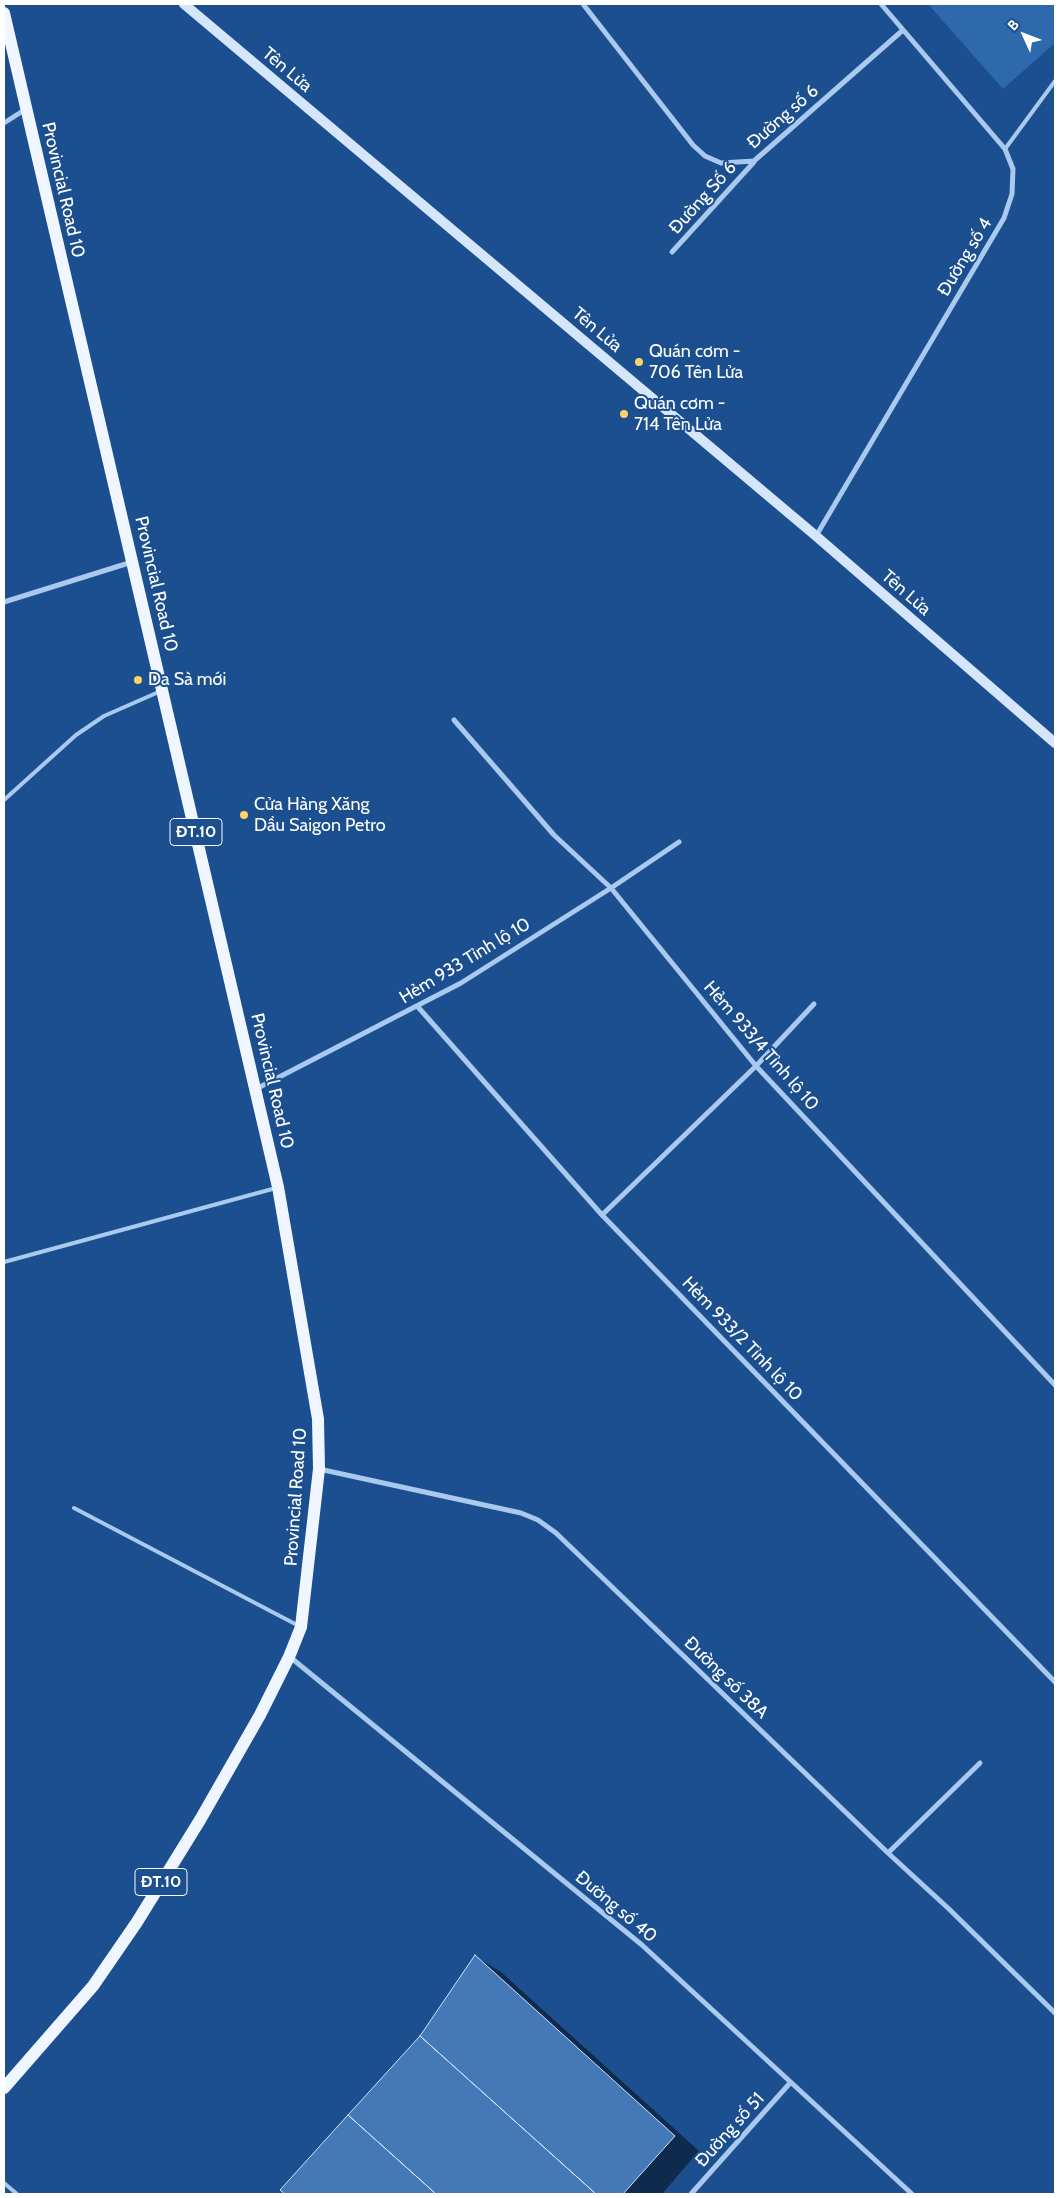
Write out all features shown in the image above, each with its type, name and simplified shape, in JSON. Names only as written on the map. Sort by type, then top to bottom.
[{"type":"main road","name":"Provincial Road 10","points":[[4,13],[278,1187],[318,1419],[319,1469],[302,1627],[289,1657],[242,1747],[200,1820],[137,1922],[93,1986],[4,2088]]},
{"type":"street","name":"Tên Lửa","points":[[184,4],[816,536],[1055,744]]},
{"type":"street","name":"Đường số 6","points":[[583,4],[693,145],[705,156],[721,163],[754,161],[903,30]]},
{"type":"street","name":"Đường số 4","points":[[816,536],[1004,218],[1012,194],[1013,169],[1005,149],[880,4]]},
{"type":"street","points":[[4,123],[26,108]]},
{"type":"street","name":"Đường Số 6","points":[[672,252],[754,161]]},
{"type":"street","points":[[4,602],[133,562]]},
{"type":"street","name":"Hẻm 933/4 Tỉnh lộ 10","points":[[454,720],[554,835],[611,888],[756,1066],[1055,1385]]},
{"type":"street","name":"Hẻm 933 Tỉnh lộ 10","points":[[256,1090],[461,983],[611,888],[679,842]]},
{"type":"street","points":[[602,1215],[756,1066],[814,1004]]},
{"type":"street","name":"Hẻm 933/2 Tỉnh lộ 10","points":[[418,1007],[602,1215],[1055,1682]]},
{"type":"street","name":"Đường số 38A","points":[[319,1469],[521,1513],[538,1520],[556,1533],[888,1853],[949,1909],[1055,2014]]},
{"type":"street","name":"Đường số 40","points":[[289,1657],[642,1945],[912,2194]]},
{"type":"street","points":[[888,1853],[980,1763]]},
{"type":"street","name":"Đường số 51","points":[[691,2194],[790,2083]]},
{"type":"lane","points":[[1005,149],[1055,80]]},
{"type":"lane","points":[[4,800],[49,758],[104,716],[163,690]]},
{"type":"lane","points":[[4,1262],[278,1187]]},
{"type":"lane","points":[[74,1508],[302,1627]]},
{"type":"lane","points":[[4,2183],[16,2194]]},
{"type":"shaded area","points":[[928,4],[1055,4],[1055,43],[1003,89]]},
{"type":"building","points":[[475,1955],[675,2136],[623,2194],[596,2194],[420,2036]]},
{"type":"building","points":[[420,2036],[596,2194],[436,2194],[348,2115]]},
{"type":"building","points":[[348,2115],[436,2194],[285,2194],[280,2190]]},
{"type":"place","name":"Quán cơm - 706 Tên Lửa","points":[[639,362]]},
{"type":"place","name":"Quán cơm - 714 Tên Lửa","points":[[624,414]]},
{"type":"place","name":"Da Sà mới","points":[[138,680]]},
{"type":"place","name":"Cửa Hàng Xăng Dầu Saigon Petro","points":[[244,815]]}]
